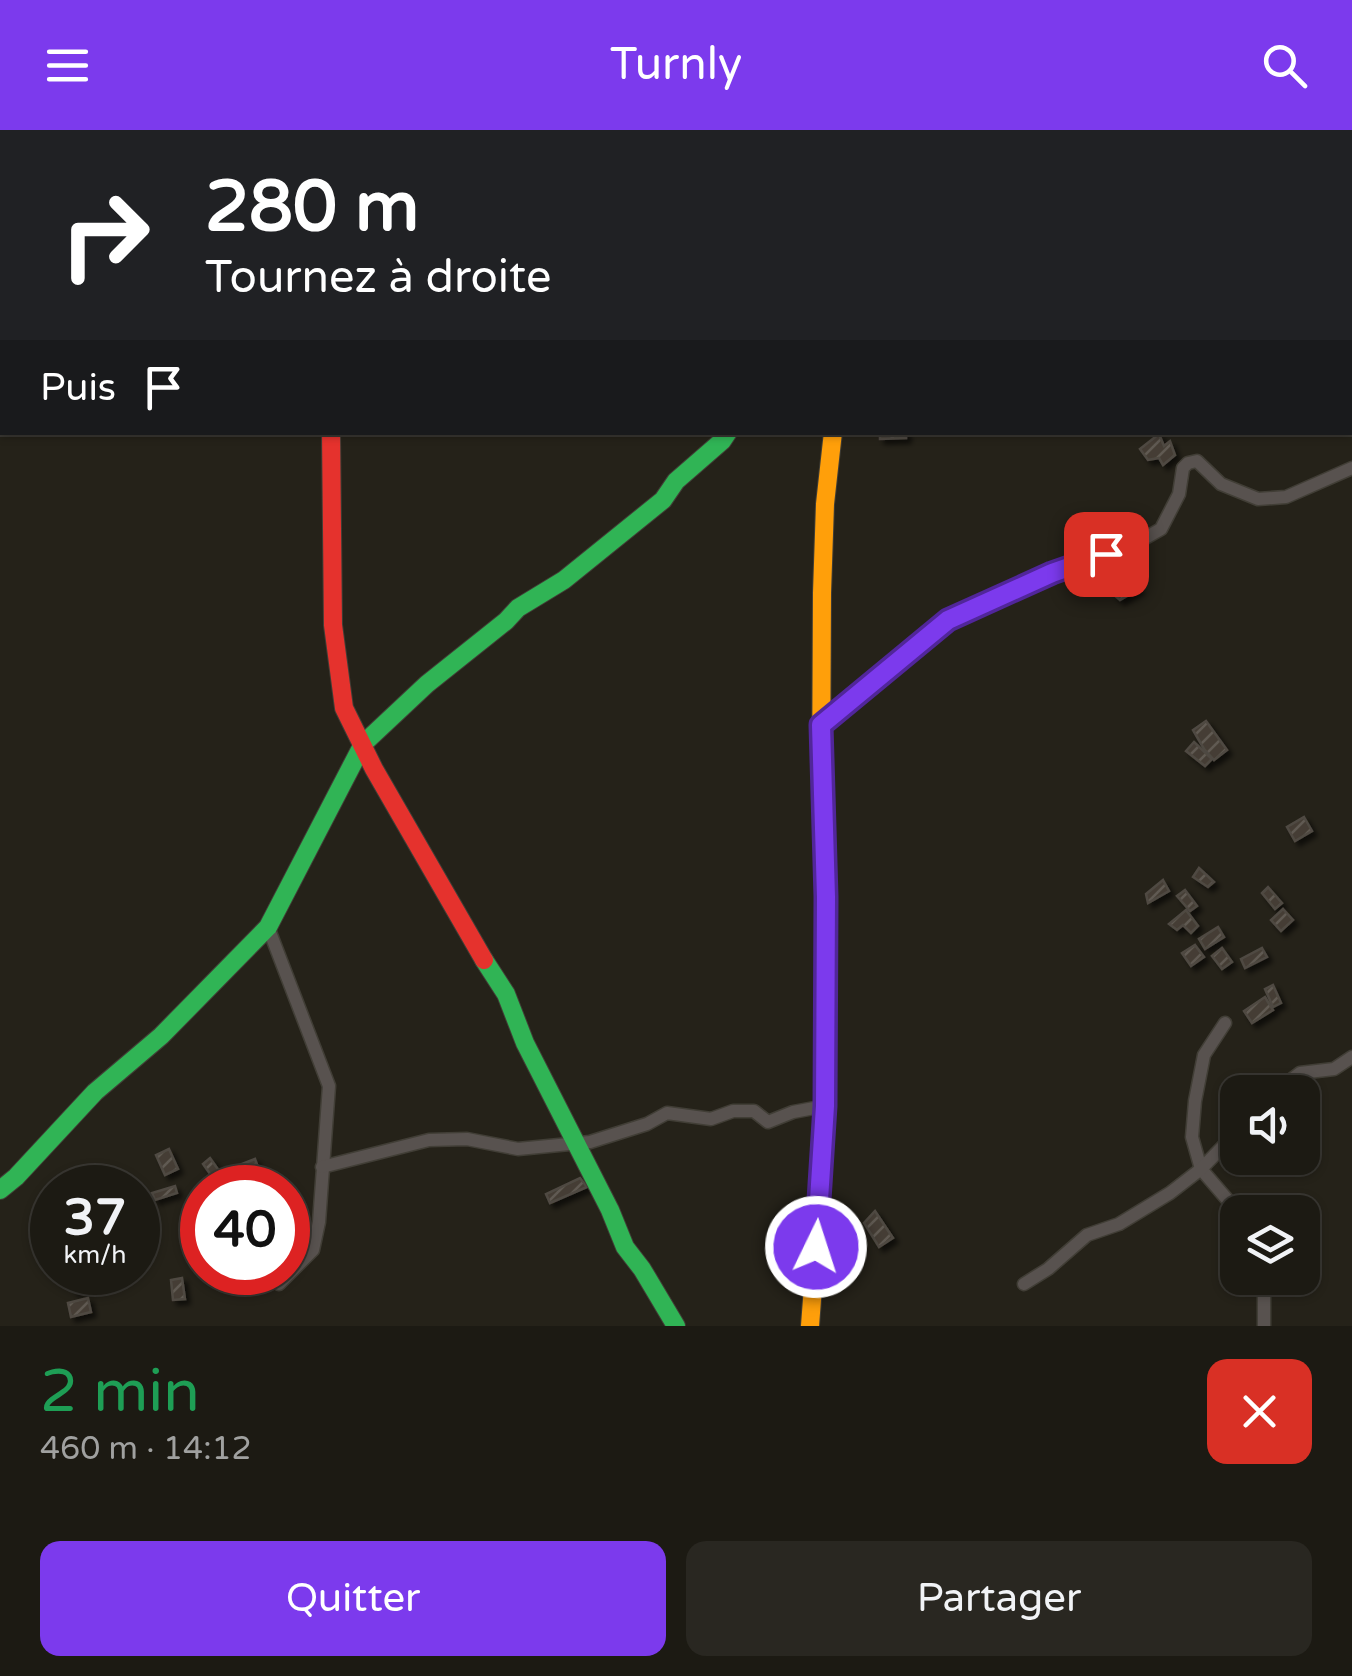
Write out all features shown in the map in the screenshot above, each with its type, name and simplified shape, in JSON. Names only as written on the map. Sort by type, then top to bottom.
[{"type":"street","points":[[331,435],[331,590],[338,682],[344,708],[374,769],[506,994],[525,1043],[626,1247],[676,1326]]},
{"type":"street","points":[[0,1190],[95,1092],[160,1036],[268,927],[362,744],[518,608],[564,580],[663,500],[676,481],[726,435]]},
{"type":"street","points":[[810,1326],[825,1106],[822,592],[834,435]]},
{"type":"street","points":[[821,725],[948,620],[1052,573],[1133,545],[1162,529],[1188,462],[1198,461],[1221,484],[1258,499],[1286,498],[1352,468]]},
{"type":"street","points":[[268,927],[330,1086],[319,1222],[310,1253]]},
{"type":"street","points":[[1223,1195],[1201,1169],[1192,1138],[1204,1055],[1225,1022]]},
{"type":"street","points":[[1297,1075],[1334,1069],[1352,1057]]},
{"type":"street","points":[[322,1166],[429,1140],[468,1138],[518,1149],[605,1138],[646,1124],[666,1112],[711,1119],[733,1111],[754,1111],[768,1122],[825,1106]]},
{"type":"street","points":[[1024,1284],[1087,1235],[1119,1224],[1170,1192],[1220,1149]]},
{"type":"street","points":[[1264,1295],[1264,1326]]},
{"type":"building","points":[[880,435],[906,435],[906,438],[880,439]]},
{"type":"building","points":[[1159,435],[1164,446],[1170,441],[1175,455],[1163,465],[1159,458],[1148,460],[1140,449]]},
{"type":"building","points":[[1130,581],[1139,589],[1120,600],[1113,594]]},
{"type":"building","points":[[1206,721],[1227,750],[1214,760],[1193,730]]},
{"type":"building","points":[[1194,742],[1212,759],[1205,766],[1186,751]]},
{"type":"building","points":[[1304,817],[1312,831],[1295,841],[1287,827]]},
{"type":"building","points":[[1199,868],[1214,882],[1208,887],[1193,877]]},
{"type":"building","points":[[1163,880],[1169,891],[1148,903],[1146,894]]},
{"type":"building","points":[[1268,887],[1282,903],[1275,909],[1262,893]]},
{"type":"building","points":[[1185,890],[1197,906],[1190,911],[1177,896]]},
{"type":"building","points":[[1283,909],[1293,920],[1281,931],[1271,920]]},
{"type":"building","points":[[1186,910],[1198,926],[1191,933],[1183,925],[1177,930],[1169,924]]},
{"type":"building","points":[[1218,927],[1224,937],[1205,949],[1199,939]]},
{"type":"building","points":[[1195,945],[1204,957],[1191,966],[1182,953]]},
{"type":"building","points":[[1222,948],[1232,962],[1222,969],[1212,956]]},
{"type":"building","points":[[1262,948],[1267,957],[1245,968],[1241,959]]},
{"type":"building","points":[[1273,985],[1281,1003],[1273,1007],[1265,989]]},
{"type":"building","points":[[1265,997],[1273,1010],[1252,1023],[1244,1011]]},
{"type":"building","points":[[169,1149],[178,1169],[165,1175],[156,1155]]},
{"type":"building","points":[[580,1178],[587,1187],[550,1203],[546,1194]]},
{"type":"building","points":[[175,1186],[177,1193],[160,1198],[160,1191]]},
{"type":"building","points":[[875,1211],[893,1238],[879,1247],[864,1223]]},
{"type":"building","points":[[180,1278],[180,1295],[185,1299],[173,1300],[171,1280]]},
{"type":"building","points":[[88,1298],[91,1312],[71,1317],[68,1303]]},
{"type":"traffic: fast","points":[[0,1190],[95,1092],[161,1036],[268,927],[363,744],[518,608],[564,580],[663,500],[676,481],[726,435]]},
{"type":"traffic: fast","points":[[484,960],[506,994],[525,1043],[625,1247],[676,1326]]},
{"type":"traffic: slow","points":[[810,1326],[825,1128],[822,593],[825,504],[833,435]]},
{"type":"traffic: jam","points":[[331,435],[333,625],[344,708],[374,769],[484,960]]},
{"type":"route","points":[[816,1247],[825,1128],[826,897],[821,725],[948,620],[1052,573],[1106,554]]}]
